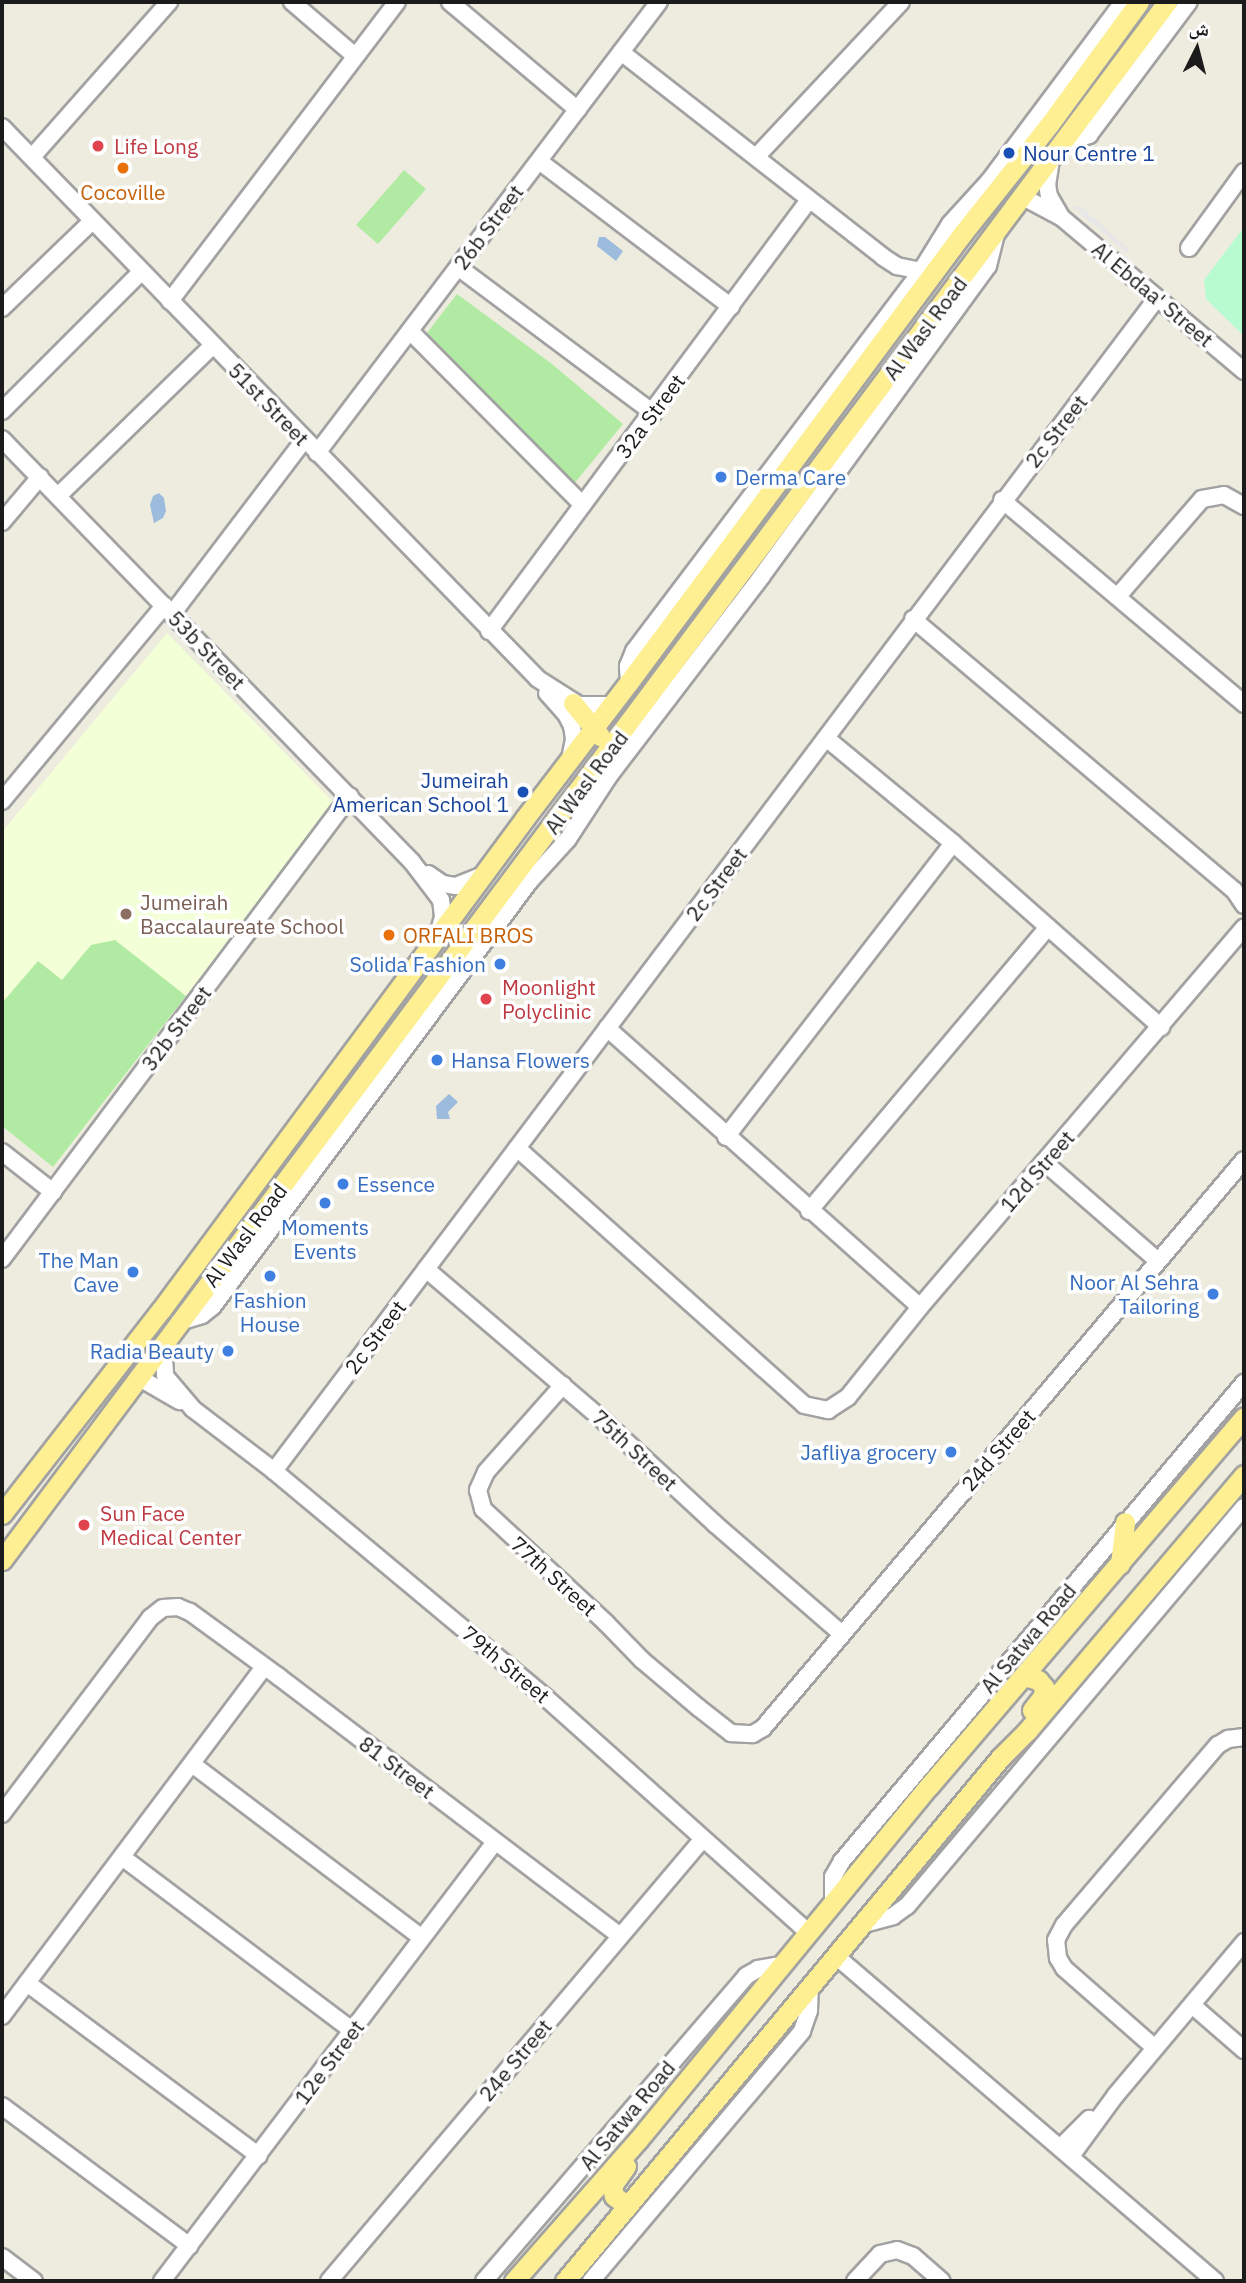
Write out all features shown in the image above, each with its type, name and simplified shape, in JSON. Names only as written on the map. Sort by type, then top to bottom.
[{"type":"main road","name":"Al Wasl Road","points":[[2,1514],[161,1310],[277,1149],[435,942],[962,233],[1049,125],[1139,2]]},
{"type":"main road","name":"Al Wasl Road","points":[[2,1560],[1167,2]]},
{"type":"main road","points":[[1023,197],[1023,173],[1045,142],[1049,125]]},
{"type":"main road","points":[[492,906],[511,865],[600,745],[600,736],[595,727],[573,703]]},
{"type":"main road","points":[[138,1377],[132,1372],[132,1363],[156,1326],[161,1310]]},
{"type":"main road","name":"Al Satwa Road","points":[[514,2281],[638,2140],[780,1965],[1244,1417]]},
{"type":"main road","points":[[565,2281],[1001,1756],[1027,1731],[1244,1475]]},
{"type":"main road","points":[[1121,1564],[1125,1522]]},
{"type":"main road","points":[[1001,1756],[1011,1736],[1043,1696],[1041,1683],[1024,1676]]},
{"type":"main road","points":[[628,2206],[617,2200],[612,2186],[631,2160],[638,2140]]},
{"type":"street","points":[[32,158],[169,2]]},
{"type":"street","points":[[292,2],[355,56]]},
{"type":"street","points":[[170,301],[397,2]]},
{"type":"street","points":[[450,2],[578,110]]},
{"type":"street","points":[[755,158],[901,2]]},
{"type":"street","points":[[629,682],[628,666],[634,652],[921,271],[950,224],[990,180],[1123,2]]},
{"type":"street","points":[[1063,144],[1089,135],[1189,2]]},
{"type":"street","name":"26b Street","points":[[317,453],[578,110],[655,3]]},
{"type":"street","points":[[621,52],[890,262],[921,271]]},
{"type":"street","name":"51st Street","points":[[2,127],[538,679],[572,726],[574,739],[570,761]]},
{"type":"street","name":"Al Ebdaa' Street","points":[[1051,160],[1047,184],[1049,196],[1061,217]]},
{"type":"street","points":[[539,161],[731,307]]},
{"type":"street","points":[[1189,247],[1244,172]]},
{"type":"street","name":"Al Ebdaa' Street","points":[[1023,197],[1061,217],[1244,372]]},
{"type":"street","name":"32a Street","points":[[489,631],[810,200]]},
{"type":"street","points":[[2,308],[92,221]]},
{"type":"street","points":[[179,1322],[202,1315],[213,1306],[529,882],[563,845],[609,776],[761,577],[988,266],[996,233]]},
{"type":"street","points":[[458,267],[653,412]]},
{"type":"street","points":[[2,411],[141,272]]},
{"type":"street","name":"2c Street","points":[[274,1471],[1002,500],[1157,298]]},
{"type":"street","points":[[410,331],[583,505]]},
{"type":"street","points":[[58,496],[212,346]]},
{"type":"street","name":"53b Street","points":[[2,439],[412,862],[436,890],[443,906],[443,917],[435,942]]},
{"type":"street","points":[[2,801],[168,610],[304,440]]},
{"type":"street","points":[[2,522],[40,477]]},
{"type":"street","points":[[1118,596],[1202,499],[1224,495],[1244,506]]},
{"type":"street","points":[[1002,500],[1244,704]]},
{"type":"street","points":[[913,619],[1234,890],[1244,905]]},
{"type":"street","name":"51st Street","points":[[538,679],[573,703]]},
{"type":"street","points":[[573,703],[593,707],[612,705]]},
{"type":"street","points":[[826,738],[953,843],[1161,1027]]},
{"type":"street","name":"32b Street","points":[[2,1259],[350,796]]},
{"type":"street","points":[[726,1137],[953,843]]},
{"type":"street","name":"53b Street","points":[[412,862],[450,886],[463,885],[484,874]]},
{"type":"street","points":[[809,1211],[1048,927]]},
{"type":"street","name":"12d Street","points":[[517,1147],[804,1405],[828,1410],[843,1403],[920,1307],[1244,928]]},
{"type":"street","points":[[607,1028],[809,1211],[920,1307]]},
{"type":"street","points":[[2,1152],[53,1192]]},
{"type":"street","name":"24d Street","points":[[748,1735],[763,1728],[1244,1160]]},
{"type":"street","points":[[1044,1162],[1158,1261]]},
{"type":"street","name":"75th Street","points":[[426,1269],[563,1385],[841,1633]]},
{"type":"street","name":"79th Street","points":[[163,1344],[165,1376],[193,1409]]},
{"type":"street","name":"79th Street","points":[[138,1377],[193,1409],[274,1471],[545,1697],[808,1932]]},
{"type":"street","name":"Al Satwa Road","points":[[833,1903],[834,1877],[842,1861],[1244,1383]]},
{"type":"street","name":"77th Street","points":[[563,1385],[486,1472],[478,1490],[482,1509],[670,1684],[731,1733],[748,1735]]},
{"type":"street","points":[[864,1924],[893,1916],[907,1906],[1244,1507]]},
{"type":"street","name":"81 Street","points":[[2,1814],[150,1618],[170,1607],[190,1612],[620,1936]]},
{"type":"street","points":[[2,2016],[264,1667]]},
{"type":"street","points":[[1155,2048],[1064,1968],[1058,1958],[1056,1940],[1064,1925],[1218,1745],[1228,1739],[1244,1738]]},
{"type":"street","points":[[192,1764],[422,1938]]},
{"type":"street","name":"24e Street","points":[[329,2281],[702,1840]]},
{"type":"street","name":"12e Street","points":[[162,2281],[495,1842]]},
{"type":"street","points":[[122,1857],[353,2031]]},
{"type":"street","points":[[1066,2152],[1244,1942]]},
{"type":"street","points":[[837,1956],[1215,2281]]},
{"type":"street","name":"Al Satwa Road","points":[[484,2281],[746,1976],[758,1969],[780,1965]]},
{"type":"street","points":[[27,1983],[259,2155]]},
{"type":"street","points":[[591,2281],[802,2031],[808,2018],[810,1988]]},
{"type":"street","points":[[1192,2005],[1244,2050]]},
{"type":"street","points":[[2,2106],[190,2246]]},
{"type":"street","points":[[855,2281],[880,2254],[897,2249],[913,2256],[942,2281]]},
{"type":"street","points":[[2,2257],[34,2281]]},
{"type":"shaded area","points":[[1079,205],[1128,248],[1128,254],[1073,207]]},
{"type":"shaded area","points":[[1244,227],[1244,336],[1206,299],[1204,280]]},
{"type":"shaded area","name":"Jumeirah Baccalaureate School","points":[[167,633],[335,804],[53,1167],[2,1126],[2,832]]},
{"type":"green space","points":[[404,170],[426,189],[378,244],[356,225]]},
{"type":"green space","points":[[457,294],[552,364],[623,424],[573,485],[423,338]]},
{"type":"green space","points":[[115,940],[186,996],[53,1167],[2,1126],[2,1003],[38,961],[62,980],[91,945]]},
{"type":"water","points":[[599,237],[605,237],[623,251],[616,261],[597,246]]},
{"type":"water","points":[[159,493],[164,498],[166,511],[163,518],[154,523],[150,505],[153,496]]},
{"type":"water","points":[[449,1094],[458,1102],[448,1112],[450,1119],[437,1119],[436,1106]]},
{"type":"place","name":"Life Long","points":[[98,146]]},
{"type":"place","name":"Nour Centre 1","points":[[1009,153]]},
{"type":"place","name":"Cocoville","points":[[123,168]]},
{"type":"place","name":"Derma Care","points":[[721,477]]},
{"type":"place","name":"Jumeirah American School 1","points":[[523,792]]},
{"type":"place","name":"Jumeirah Baccalaureate School","points":[[126,914]]},
{"type":"place","name":"ORFALI BROS","points":[[389,935]]},
{"type":"place","name":"Solida Fashion","points":[[500,964]]},
{"type":"place","name":"Moonlight Polyclinic","points":[[486,999]]},
{"type":"place","name":"Hansa Flowers","points":[[437,1060]]},
{"type":"place","name":"Essence","points":[[343,1184]]},
{"type":"place","name":"Moments Events","points":[[325,1203]]},
{"type":"place","name":"The Man Cave","points":[[133,1272]]},
{"type":"place","name":"Fashion House","points":[[270,1276]]},
{"type":"place","name":"Noor Al Sehra Tailoring","points":[[1213,1294]]},
{"type":"place","name":"Radia Beauty","points":[[228,1351]]},
{"type":"place","name":"Jafliya grocery","points":[[951,1452]]},
{"type":"place","name":"Sun Face Medical Center","points":[[84,1525]]}]
